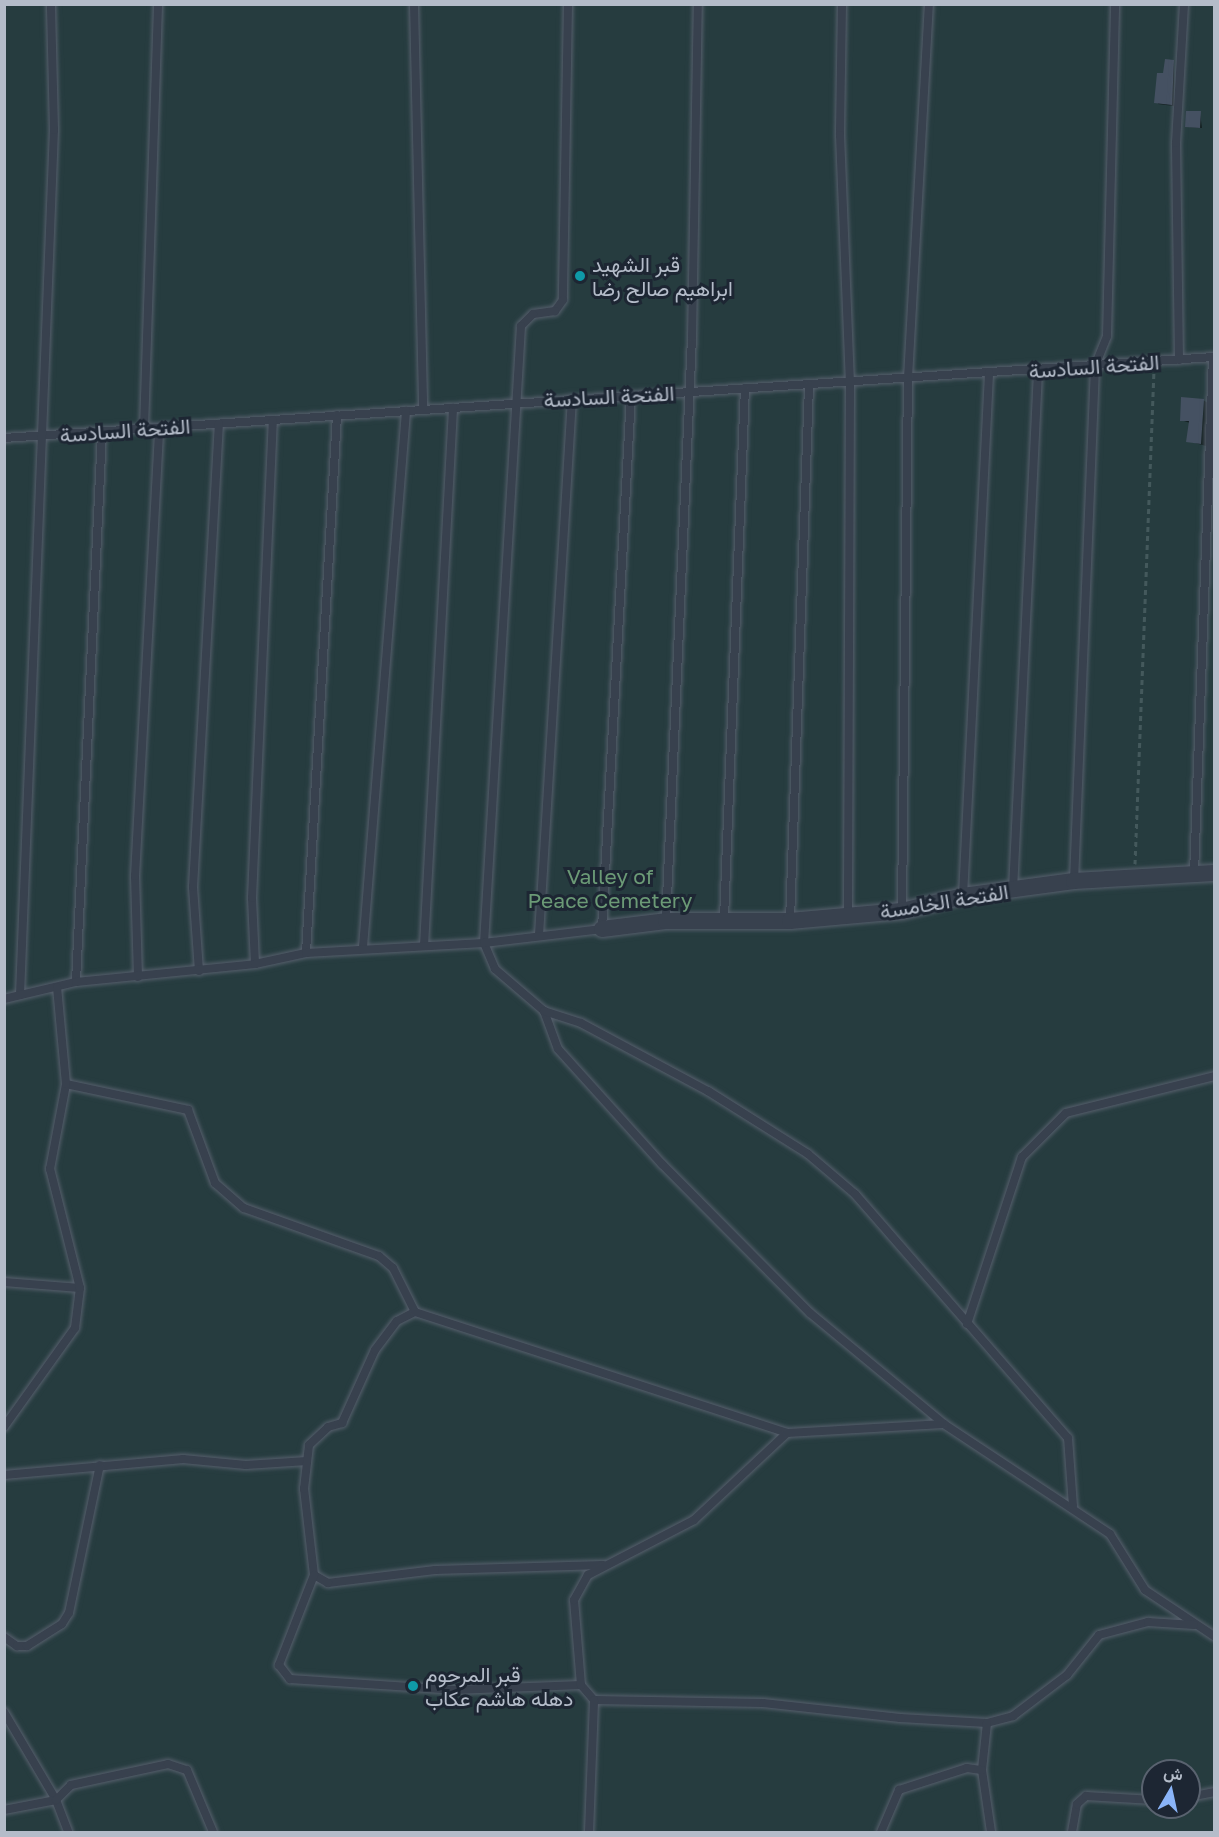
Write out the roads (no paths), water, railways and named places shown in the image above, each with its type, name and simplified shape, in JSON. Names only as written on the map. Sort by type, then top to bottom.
[{"type":"street","name":"الفتحة الخامسة","points":[[602,929],[666,921],[724,919],[790,921],[848,913],[902,911],[963,896],[1074,881],[1215,873]]},
{"type":"lane","points":[[20,995],[39,436],[54,130],[51,4]]},
{"type":"lane","points":[[144,428],[158,4]]},
{"type":"lane","points":[[414,4],[423,410]]},
{"type":"lane","points":[[568,4],[563,300],[555,311],[533,314],[521,326],[514,401],[484,943],[495,969],[544,1011],[581,1023],[708,1090],[808,1154],[855,1194],[1068,1438],[1073,1506]]},
{"type":"lane","points":[[666,921],[687,393],[698,4]]},
{"type":"lane","points":[[842,4],[840,135],[850,382],[848,913]]},
{"type":"lane","points":[[902,911],[909,378],[929,4]]},
{"type":"lane","points":[[1074,881],[1095,366],[1107,336],[1115,4]]},
{"type":"lane","points":[[1179,360],[1176,143],[1184,4]]},
{"type":"lane","points":[[1194,874],[1214,357]]},
{"type":"lane","name":"الفتحة السادسة","points":[[4,438],[453,408],[514,401],[687,393],[1038,371],[1214,357]]},
{"type":"lane","points":[[1013,890],[1038,371]]},
{"type":"lane","points":[[963,896],[989,373]]},
{"type":"lane","points":[[790,921],[809,385]]},
{"type":"lane","points":[[724,919],[745,388]]},
{"type":"lane","points":[[4,999],[76,982],[255,964],[306,953],[363,947],[484,943],[602,929],[631,394]]},
{"type":"lane","points":[[538,935],[572,399]]},
{"type":"lane","points":[[424,946],[453,408]]},
{"type":"lane","points":[[363,947],[406,411]]},
{"type":"lane","points":[[306,953],[337,415]]},
{"type":"lane","points":[[255,964],[252,898],[273,420]]},
{"type":"lane","points":[[199,971],[193,887],[219,424]]},
{"type":"lane","points":[[138,977],[135,876],[159,428]]},
{"type":"lane","points":[[76,982],[102,432]]},
{"type":"lane","points":[[4,1427],[75,1328],[80,1288],[50,1169],[66,1084],[57,987]]},
{"type":"lane","points":[[544,1011],[558,1049],[662,1164],[810,1313],[944,1424],[1073,1506],[1110,1534],[1145,1590],[1194,1625],[1215,1636]]},
{"type":"lane","points":[[967,1324],[1022,1157],[1066,1113],[1215,1076]]},
{"type":"lane","points":[[66,1084],[188,1110],[215,1183],[244,1208],[379,1256],[393,1268],[415,1311],[787,1432],[944,1424]]},
{"type":"lane","points":[[4,1282],[80,1288]]},
{"type":"lane","points":[[415,1311],[397,1321],[375,1350],[342,1423],[328,1426],[309,1445],[304,1489],[314,1575],[279,1665],[290,1679],[454,1690],[581,1685]]},
{"type":"lane","points":[[589,1833],[594,1700],[581,1685],[574,1600],[588,1575],[603,1565],[660,1542],[694,1520],[787,1432]]},
{"type":"lane","points":[[4,1475],[100,1465],[307,1461]]},
{"type":"lane","points":[[4,1637],[17,1646],[27,1646],[62,1624],[69,1613],[100,1465]]},
{"type":"lane","points":[[314,1575],[328,1582],[435,1570],[603,1565]]},
{"type":"lane","points":[[594,1700],[763,1703],[987,1723],[1014,1716],[1067,1675],[1099,1635],[1148,1622],[1194,1625]]},
{"type":"lane","points":[[4,1712],[56,1800],[68,1833]]},
{"type":"lane","points":[[987,1723],[982,1770],[992,1833]]},
{"type":"lane","points":[[4,1810],[56,1800],[72,1785],[168,1764],[187,1770],[213,1833]]},
{"type":"lane","points":[[881,1833],[899,1790],[967,1768],[982,1770]]},
{"type":"lane","points":[[1072,1833],[1077,1803],[1086,1796],[1141,1799]]},
{"type":"place","name":"قبر الشهيد ابراهيم صالح رضا","points":[[580,276]]},
{"type":"place","name":"قبر المرحوم دهله هاشم عكاب","points":[[413,1686]]},
{"type":"park label","name":"Valley of Peace Cemetery","points":[[610,888]]}]
